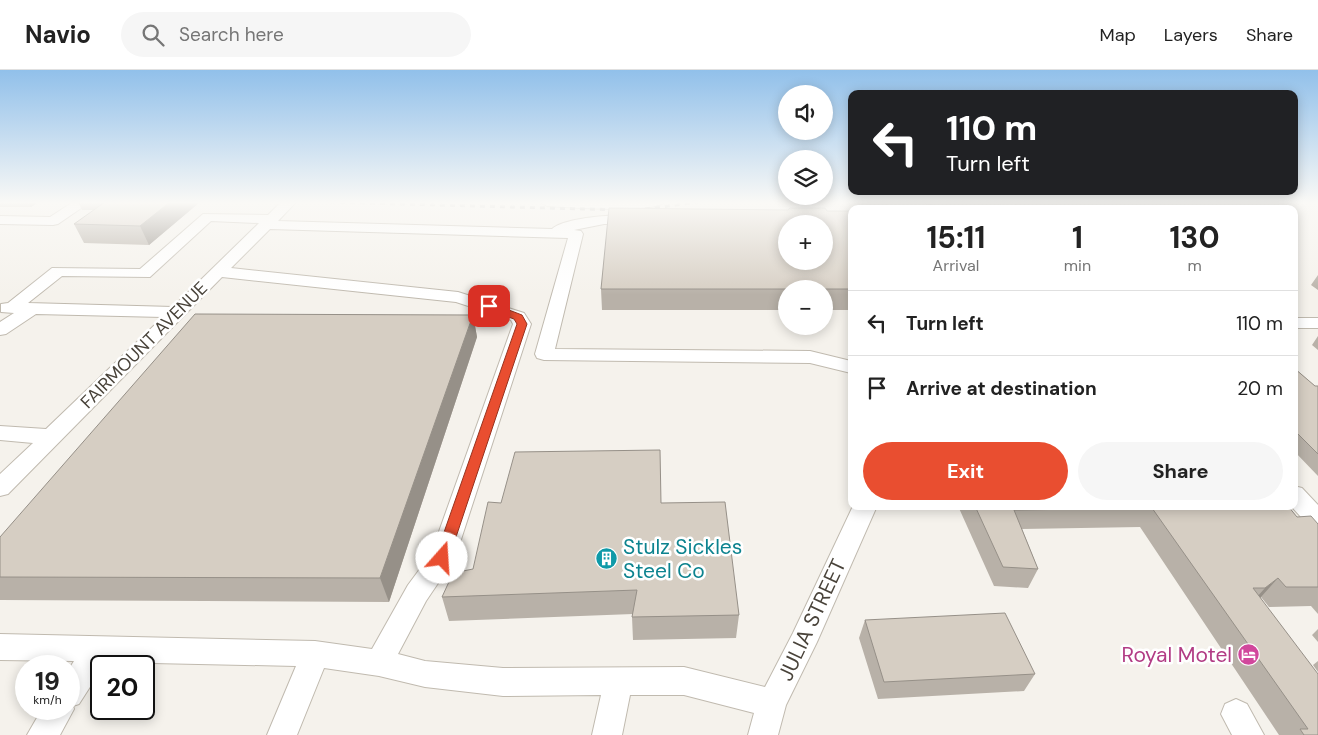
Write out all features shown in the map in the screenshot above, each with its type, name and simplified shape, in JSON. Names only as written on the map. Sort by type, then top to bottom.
[{"type":"street","points":[[6,308],[58,271],[144,274],[189,233]]},
{"type":"street","name":"FAIRMOUNT AVENUE","points":[[0,488],[258,233]]},
{"type":"street","points":[[549,233],[576,234],[544,354],[810,357],[848,365]]},
{"type":"street","points":[[218,272],[458,297],[518,317],[522,324],[442,558],[417,593],[379,663]]},
{"type":"street","points":[[6,308],[178,312]]},
{"type":"street","points":[[0,330],[32,309]]},
{"type":"street","points":[[1298,323],[1318,323]]},
{"type":"street","points":[[0,433],[52,436]]},
{"type":"street","points":[[1298,498],[1318,521]]},
{"type":"street","name":"JULIA STREET","points":[[763,735],[772,703],[803,642],[863,510]]},
{"type":"street","points":[[0,647],[315,654],[379,663],[425,674],[503,682],[684,681],[772,703]]},
{"type":"street","points":[[80,677],[99,648]]},
{"type":"street","points":[[282,735],[315,654]]},
{"type":"street","points":[[607,735],[618,682]]},
{"type":"street","points":[[42,735],[52,720]]},
{"type":"building","points":[[607,233],[778,233],[778,270],[833,270],[833,233],[848,233],[848,289],[833,289],[833,280],[778,280],[778,289],[601,289]]},
{"type":"building","points":[[195,314],[473,315],[380,578],[0,577],[0,537]]},
{"type":"building","points":[[1298,371],[1315,386],[1318,386],[1318,454],[1298,434]]},
{"type":"building","name":"Stulz Sickles Steel Co","points":[[660,450],[661,503],[725,502],[739,615],[632,617],[637,590],[442,597],[453,573],[473,569],[488,502],[501,503],[515,452]]},
{"type":"building","points":[[977,510],[1014,510],[1038,569],[1003,567]]},
{"type":"building","points":[[1153,510],[1291,510],[1297,517],[1311,516],[1318,524],[1318,587],[1286,587],[1278,578],[1265,588],[1253,588],[1318,674],[1318,735],[1304,735],[1300,729],[1308,729]]},
{"type":"building","points":[[1005,613],[1035,674],[884,682],[865,620]]},
{"type":"place","name":"Stulz Sickles Steel Co","points":[[607,559]]},
{"type":"place","name":"Royal Motel","points":[[1248,655]]},
{"type":"route","points":[[442,558],[522,324],[518,317],[489,306]]}]
